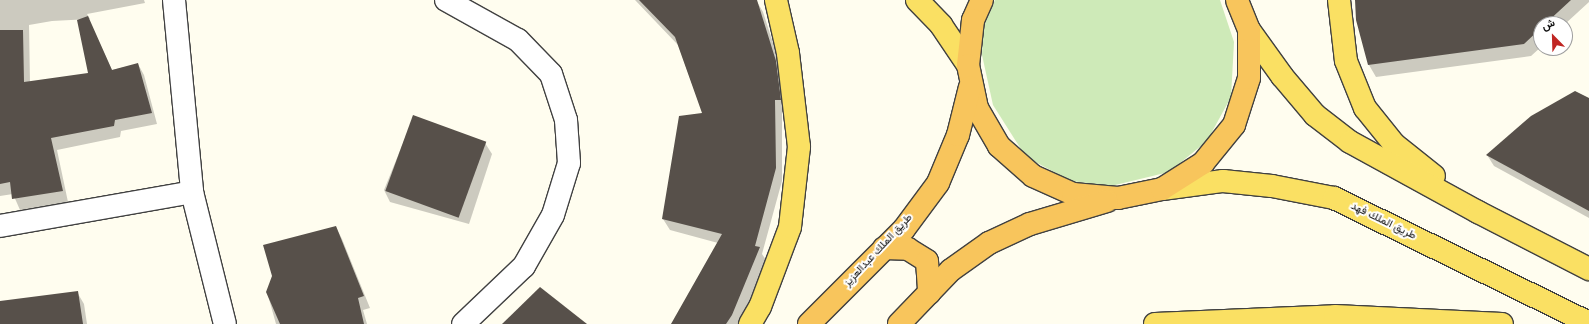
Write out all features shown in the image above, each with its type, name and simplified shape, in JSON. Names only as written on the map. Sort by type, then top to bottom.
[{"type":"highway","points":[[982,0],[973,20],[970,74],[977,108],[1000,146],[1033,176],[1073,194],[1118,198]]},
{"type":"highway","points":[[1237,0],[1247,26]]},
{"type":"highway","points":[[899,324],[951,270],[989,244],[1030,224],[1118,198],[1162,188],[1204,163],[1234,125],[1249,78],[1247,26],[1251,0]]},
{"type":"highway","name":"طريق الملك عبدالعزيز","points":[[809,324],[904,229],[938,183],[958,135],[970,74]]},
{"type":"highway","points":[[884,248],[908,249],[927,261],[929,293]]},
{"type":"main road","points":[[750,324],[760,307],[790,227],[799,147],[788,53],[776,0]]},
{"type":"main road","points":[[917,0],[941,25],[970,74]]},
{"type":"main road","points":[[1339,0],[1346,62],[1365,108],[1394,144],[1478,212]]},
{"type":"main road","points":[[1247,26],[1282,76],[1315,115],[1350,142],[1478,212],[1589,269]]},
{"type":"main road","name":"طريق الملك فهد","points":[[1162,188],[1223,181],[1272,186],[1334,198],[1589,323]]},
{"type":"main road","points":[[1155,324],[1335,316],[1502,324]]},
{"type":"street","points":[[174,0],[192,192],[226,324]]},
{"type":"street","points":[[446,0],[518,40],[551,74],[566,120],[569,163],[553,215],[524,266],[463,324]]},
{"type":"street","points":[[0,226],[192,192]]},
{"type":"green space","points":[[995,0],[1220,0],[1234,42],[1231,97],[1207,141],[1169,172],[1111,186],[1071,181],[1026,157],[993,105],[982,55],[983,28]]},
{"type":"building","points":[[639,0],[757,0],[776,61],[781,100],[775,100],[776,168],[755,246],[760,247],[732,315],[726,324],[671,324],[722,234],[662,219],[679,116],[702,113],[675,37]]},
{"type":"building","points":[[1355,0],[1571,0],[1554,16],[1533,16],[1533,36],[1524,44],[1368,65],[1356,20]]},
{"type":"building","points":[[88,16],[112,70],[138,63],[152,113],[115,120],[114,126],[51,138],[63,191],[12,199],[10,182],[0,184],[0,30],[23,30],[24,82],[88,73],[77,20]]},
{"type":"building","points":[[1575,91],[1589,98],[1589,211],[1486,155],[1531,116]]},
{"type":"building","points":[[413,115],[486,142],[459,218],[385,191]]},
{"type":"building","points":[[336,226],[364,296],[358,298],[364,324],[280,324],[266,292],[272,276],[263,245]]},
{"type":"building","points":[[540,287],[587,324],[502,324]]},
{"type":"building","points":[[78,291],[83,324],[0,324],[0,301]]}]
